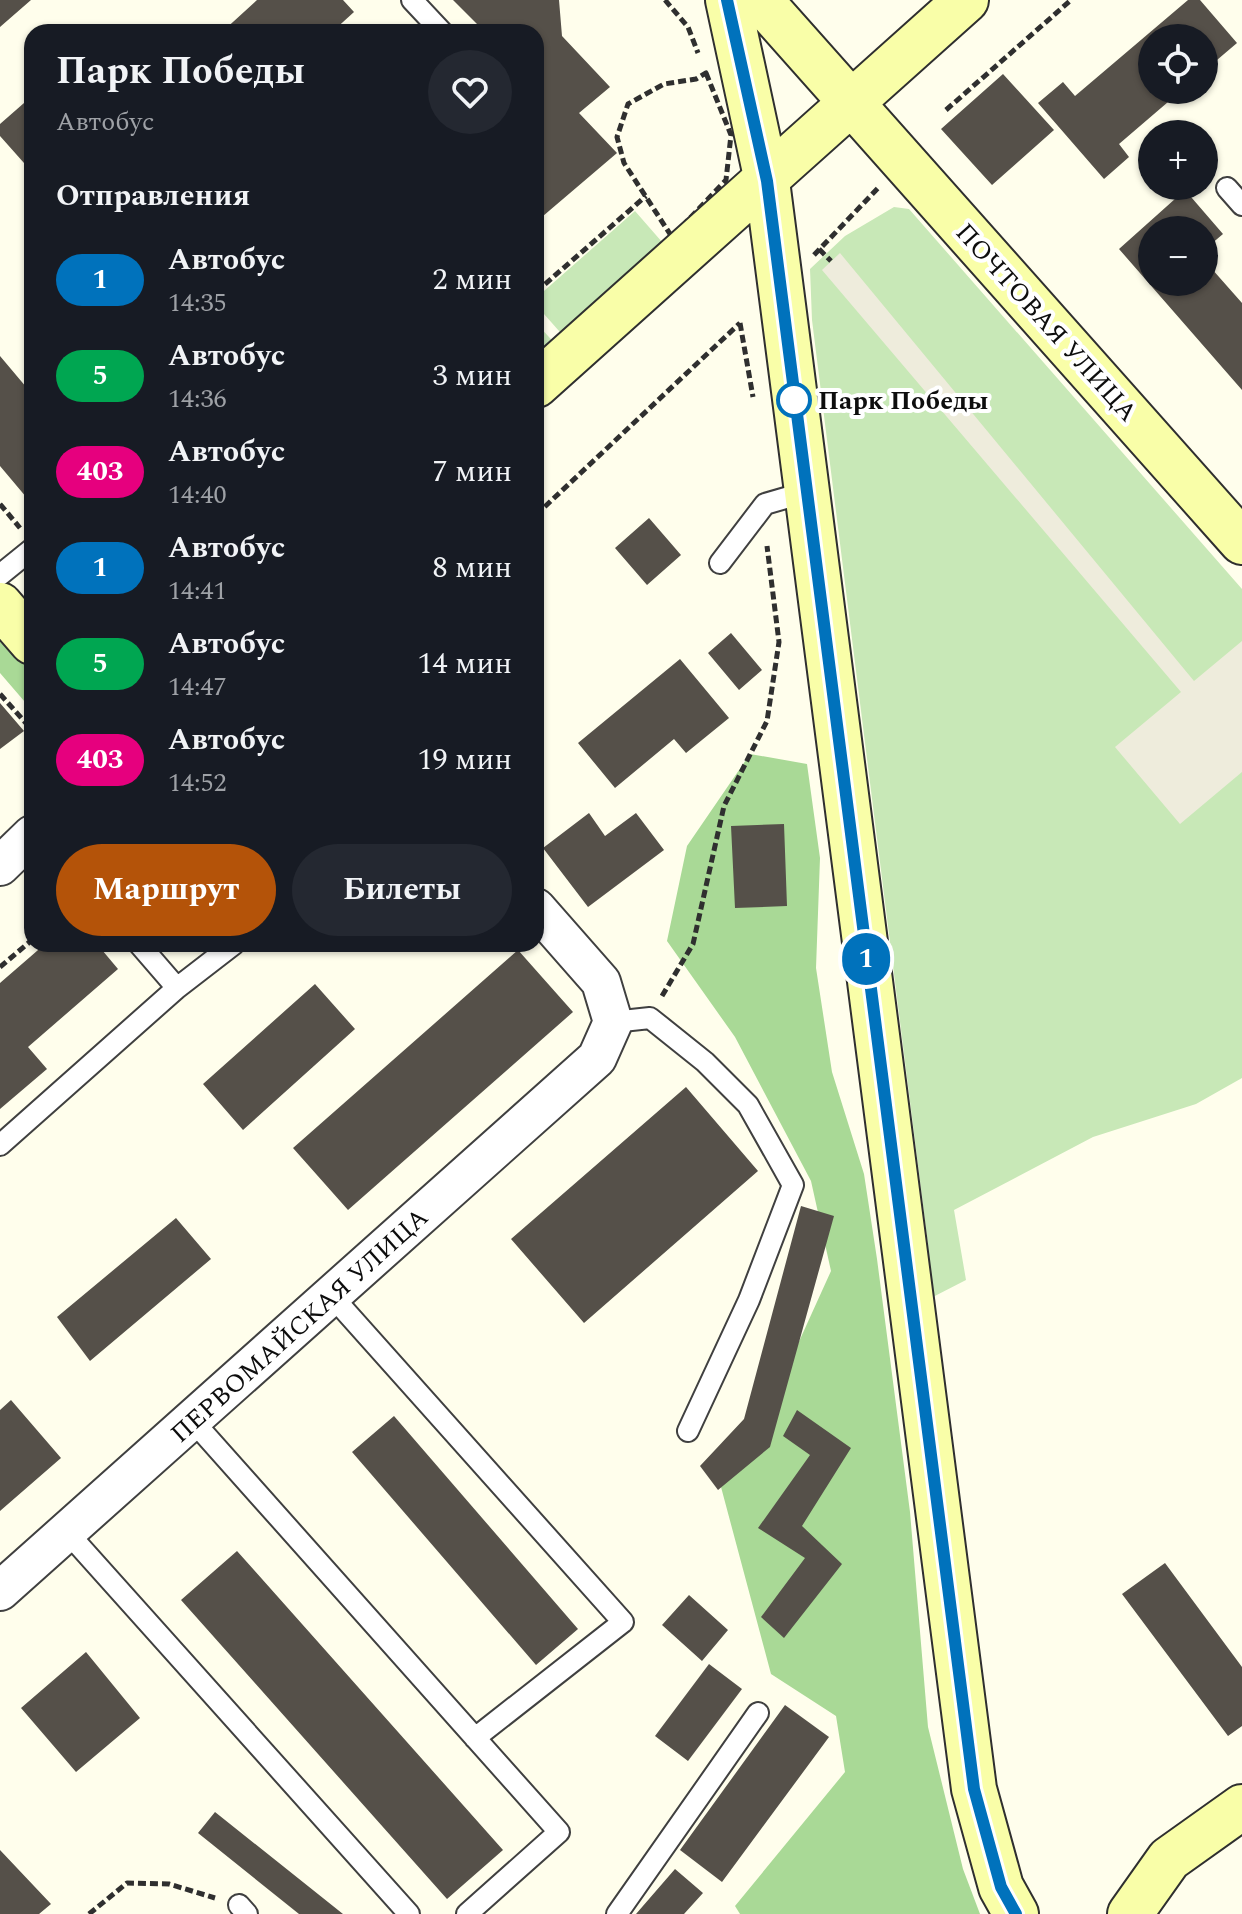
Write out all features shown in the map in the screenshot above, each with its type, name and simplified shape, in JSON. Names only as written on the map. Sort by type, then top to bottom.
[{"type":"main road","points":[[728,0],[767,181],[974,1789],[1001,1887],[1016,1914]]},
{"type":"main road","name":"ПОЧТОВАЯ УЛИЦА","points":[[760,0],[1242,542]]},
{"type":"main road","points":[[544,378],[966,0]]},
{"type":"main road","points":[[0,605],[24,633]]},
{"type":"main road","points":[[1130,1914],[1169,1859],[1242,1807]]},
{"type":"street","points":[[2,861],[24,842]]},
{"type":"street","points":[[544,917],[632,1020]]},
{"type":"street","name":"ПЕРВОМАЙСКАЯ УЛИЦА","points":[[0,1591],[597,1058],[632,1020]]},
{"type":"lane","points":[[412,0],[434,24]]},
{"type":"lane","points":[[1227,188],[1242,205]]},
{"type":"lane","points":[[720,563],[765,504],[806,492]]},
{"type":"lane","points":[[0,575],[24,545]]},
{"type":"lane","points":[[146,952],[177,988]]},
{"type":"lane","points":[[0,1145],[177,988],[224,952]]},
{"type":"lane","points":[[632,1020],[705,1062],[748,1105],[793,1185],[749,1300],[688,1431]]},
{"type":"lane","points":[[331,1295],[623,1622],[475,1738]]},
{"type":"lane","points":[[192,1420],[559,1832],[467,1914]]},
{"type":"lane","points":[[67,1532],[409,1914]]},
{"type":"lane","points":[[617,1914],[758,1713]]},
{"type":"path","points":[[665,0],[688,27],[731,135],[726,180],[672,237],[624,163],[617,137],[628,104],[664,84],[696,79],[706,73]]},
{"type":"path","points":[[946,110],[1071,0]]},
{"type":"path","points":[[806,263],[885,181]]},
{"type":"path","points":[[544,285],[646,196]]},
{"type":"path","points":[[819,249],[831,261]]},
{"type":"path","points":[[544,507],[740,323]]},
{"type":"path","points":[[0,504],[24,535]]},
{"type":"path","points":[[632,1020],[693,944],[724,806],[767,721],[779,642],[766,540]]},
{"type":"path","points":[[0,694],[24,721]]},
{"type":"path","points":[[0,967],[24,947]]},
{"type":"path","points":[[89,1914],[127,1883],[169,1884],[243,1909]]},
{"type":"green space","name":"Парк Победы","points":[[894,207],[909,209],[1242,589],[1242,1078],[1196,1104],[1093,1137],[954,1210],[966,1280],[929,1299],[928,1245],[812,320],[810,269],[845,236]]},
{"type":"green space","points":[[635,211],[669,250],[567,340],[544,314],[544,291]]},
{"type":"green space","points":[[544,332],[561,350],[544,365]]},
{"type":"green space","points":[[0,624],[24,652],[24,701],[0,673]]},
{"type":"green space","points":[[750,754],[807,764],[820,858],[816,968],[832,1072],[864,1174],[877,1259],[910,1512],[928,1727],[963,1869],[980,1914],[740,1914],[735,1906],[845,1772],[836,1716],[771,1674],[717,1472],[787,1368],[831,1271],[811,1181],[735,1037],[667,941],[687,846]]},
{"type":"shaded area","points":[[840,253],[1194,681],[1242,641],[1242,772],[1180,824],[1115,747],[1181,692],[822,270]]},
{"type":"building","points":[[0,0],[31,0],[0,27]]},
{"type":"building","points":[[257,0],[343,0],[354,12],[341,24],[231,24]]},
{"type":"building","points":[[453,0],[559,0],[562,36],[610,87],[579,113],[617,153],[544,215],[544,24],[477,24]]},
{"type":"building","points":[[1188,0],[1200,0],[1237,43],[1218,59],[1218,24],[1160,24]]},
{"type":"building","points":[[1138,42],[1138,104],[1166,104],[1147,120],[1138,120],[1138,128],[1119,144],[1129,157],[1104,179],[1038,103],[1063,82],[1075,96]]},
{"type":"building","points":[[1003,74],[1054,130],[992,185],[941,129]]},
{"type":"building","points":[[24,103],[24,163],[0,136],[0,124]]},
{"type":"building","points":[[1174,200],[1194,200],[1207,216],[1156,216]]},
{"type":"building","points":[[1138,232],[1138,271],[1119,249]]},
{"type":"building","points":[[1218,276],[1242,303],[1242,390],[1160,296],[1218,296]]},
{"type":"building","points":[[0,356],[24,384],[24,494],[0,466]]},
{"type":"building","points":[[649,518],[681,555],[647,585],[615,548]]},
{"type":"building","points":[[731,633],[762,670],[739,690],[708,653]]},
{"type":"building","points":[[680,659],[729,718],[686,753],[674,739],[615,788],[578,743]]},
{"type":"building","points":[[0,703],[24,731],[0,749]]},
{"type":"building","points":[[589,813],[605,836],[636,813],[664,850],[588,907],[544,847]]},
{"type":"building","points":[[784,824],[787,906],[735,908],[731,826]]},
{"type":"building","points":[[36,952],[104,952],[118,969],[28,1047],[47,1069],[0,1109],[0,983]]},
{"type":"building","points":[[516,952],[520,952],[573,1012],[348,1210],[293,1148]]},
{"type":"building","points":[[315,984],[355,1029],[243,1130],[203,1084]]},
{"type":"building","points":[[686,1087],[758,1171],[584,1323],[511,1239]]},
{"type":"building","points":[[801,1206],[834,1216],[770,1447],[718,1490],[700,1466],[744,1419]]},
{"type":"building","points":[[176,1218],[211,1259],[90,1361],[57,1317]]},
{"type":"building","points":[[11,1400],[61,1458],[0,1511],[0,1410]]},
{"type":"building","points":[[797,1410],[851,1448],[802,1526],[842,1564],[784,1638],[761,1617],[805,1558],[758,1528],[810,1455],[783,1436]]},
{"type":"building","points":[[394,1416],[578,1629],[536,1665],[352,1452]]},
{"type":"building","points":[[237,1551],[503,1850],[447,1899],[181,1600]]},
{"type":"building","points":[[1165,1563],[1242,1667],[1242,1726],[1228,1736],[1122,1594]]},
{"type":"building","points":[[689,1595],[728,1630],[702,1661],[662,1625]]},
{"type":"building","points":[[86,1652],[140,1718],[76,1772],[21,1708]]},
{"type":"building","points":[[709,1664],[742,1689],[688,1761],[655,1736]]},
{"type":"building","points":[[785,1705],[829,1737],[722,1882],[680,1850]]},
{"type":"building","points":[[215,1812],[343,1914],[299,1914],[198,1833]]},
{"type":"building","points":[[0,1850],[51,1904],[39,1914],[0,1914]]},
{"type":"building","points":[[675,1869],[703,1893],[684,1914],[636,1914]]},
{"type":"bus line","name":"1","points":[[727,0],[754,106],[767,181],[974,1789],[1001,1887],[1016,1914]]},
{"type":"place","name":"Парк Победы","points":[[794,400]]}]
